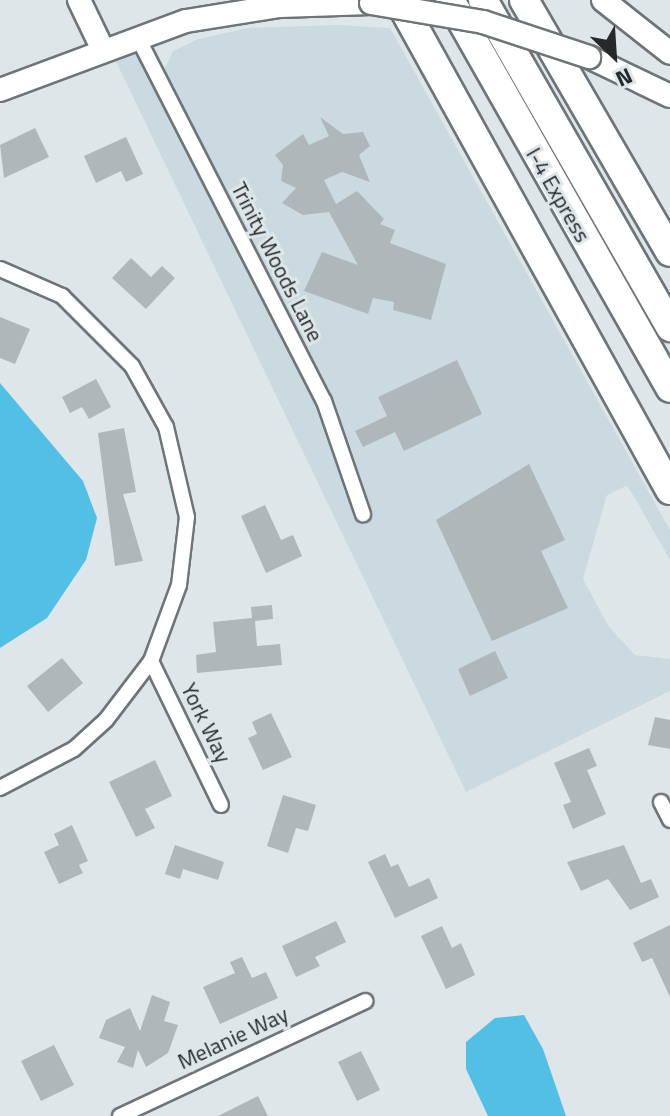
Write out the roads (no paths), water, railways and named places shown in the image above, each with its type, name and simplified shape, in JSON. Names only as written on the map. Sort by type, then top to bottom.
[{"type":"highway","name":"I-4 Express","points":[[450,0],[670,388]]},
{"type":"highway","name":"I-4 Express","points":[[483,0],[670,327]]},
{"type":"highway","points":[[524,0],[670,252]]},
{"type":"highway","points":[[385,2],[670,490]]},
{"type":"main road","points":[[79,0],[102,48]]},
{"type":"main road","points":[[603,0],[670,53]]},
{"type":"main road","points":[[0,90],[137,36],[232,12],[385,2],[483,22],[589,57],[670,96]]},
{"type":"street","name":"Trinity Woods Lane","points":[[137,36],[324,401],[363,514]]},
{"type":"street","points":[[0,269],[62,296],[132,366],[166,427],[180,473],[186,549],[169,622],[151,661],[106,720],[74,749],[0,788]]},
{"type":"street","name":"York Way","points":[[151,661],[221,805]]},
{"type":"street","points":[[661,802],[670,820]]},
{"type":"street","name":"Melanie Way","points":[[130,1114],[365,1001]]},
{"type":"water","points":[[0,383],[83,481],[97,518],[86,560],[47,618],[0,648]]},
{"type":"water","points":[[524,1015],[543,1049],[566,1116],[488,1116],[466,1069],[466,1042],[495,1018]]}]
